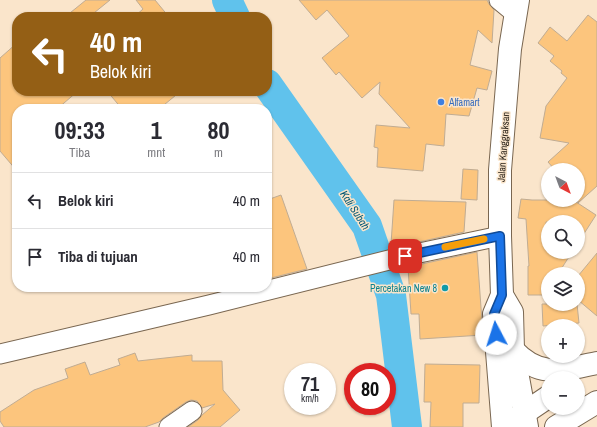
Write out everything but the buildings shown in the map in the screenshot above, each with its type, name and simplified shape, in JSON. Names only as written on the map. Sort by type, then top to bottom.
[{"type":"highway","name":"Jalan Kanggraksan","points":[[504,427],[494,314],[502,295],[500,170],[510,49],[517,7]]},
{"type":"highway","name":"Jalan Kanggraksan","points":[[502,295],[512,312],[513,350],[526,420]]},
{"type":"highway","points":[[513,350],[532,366],[544,370],[562,370],[597,364]]},
{"type":"highway","points":[[585,372],[597,364]]},
{"type":"highway","points":[[556,427],[597,402]]},
{"type":"highway","points":[[504,427],[526,420],[541,404]]},
{"type":"street","points":[[499,0],[517,7]]},
{"type":"street","points":[[272,289],[405,256],[500,236]]},
{"type":"street","points":[[0,354],[260,292]]},
{"type":"street","points":[[169,427],[192,411]]},
{"type":"waterway","name":"Kali Subah","points":[[227,0],[233,12]]},
{"type":"waterway","name":"Kali Subah","points":[[272,91],[367,226],[391,295],[407,427]]},
{"type":"slow traffic","points":[[445,247],[484,239]]},
{"type":"place","name":"Alfamart","points":[[441,102]]},
{"type":"place","name":"Percetakan New 8","points":[[445,288]]},
{"type":"route","points":[[405,256],[500,236],[502,295],[494,314],[496,334]]}]
